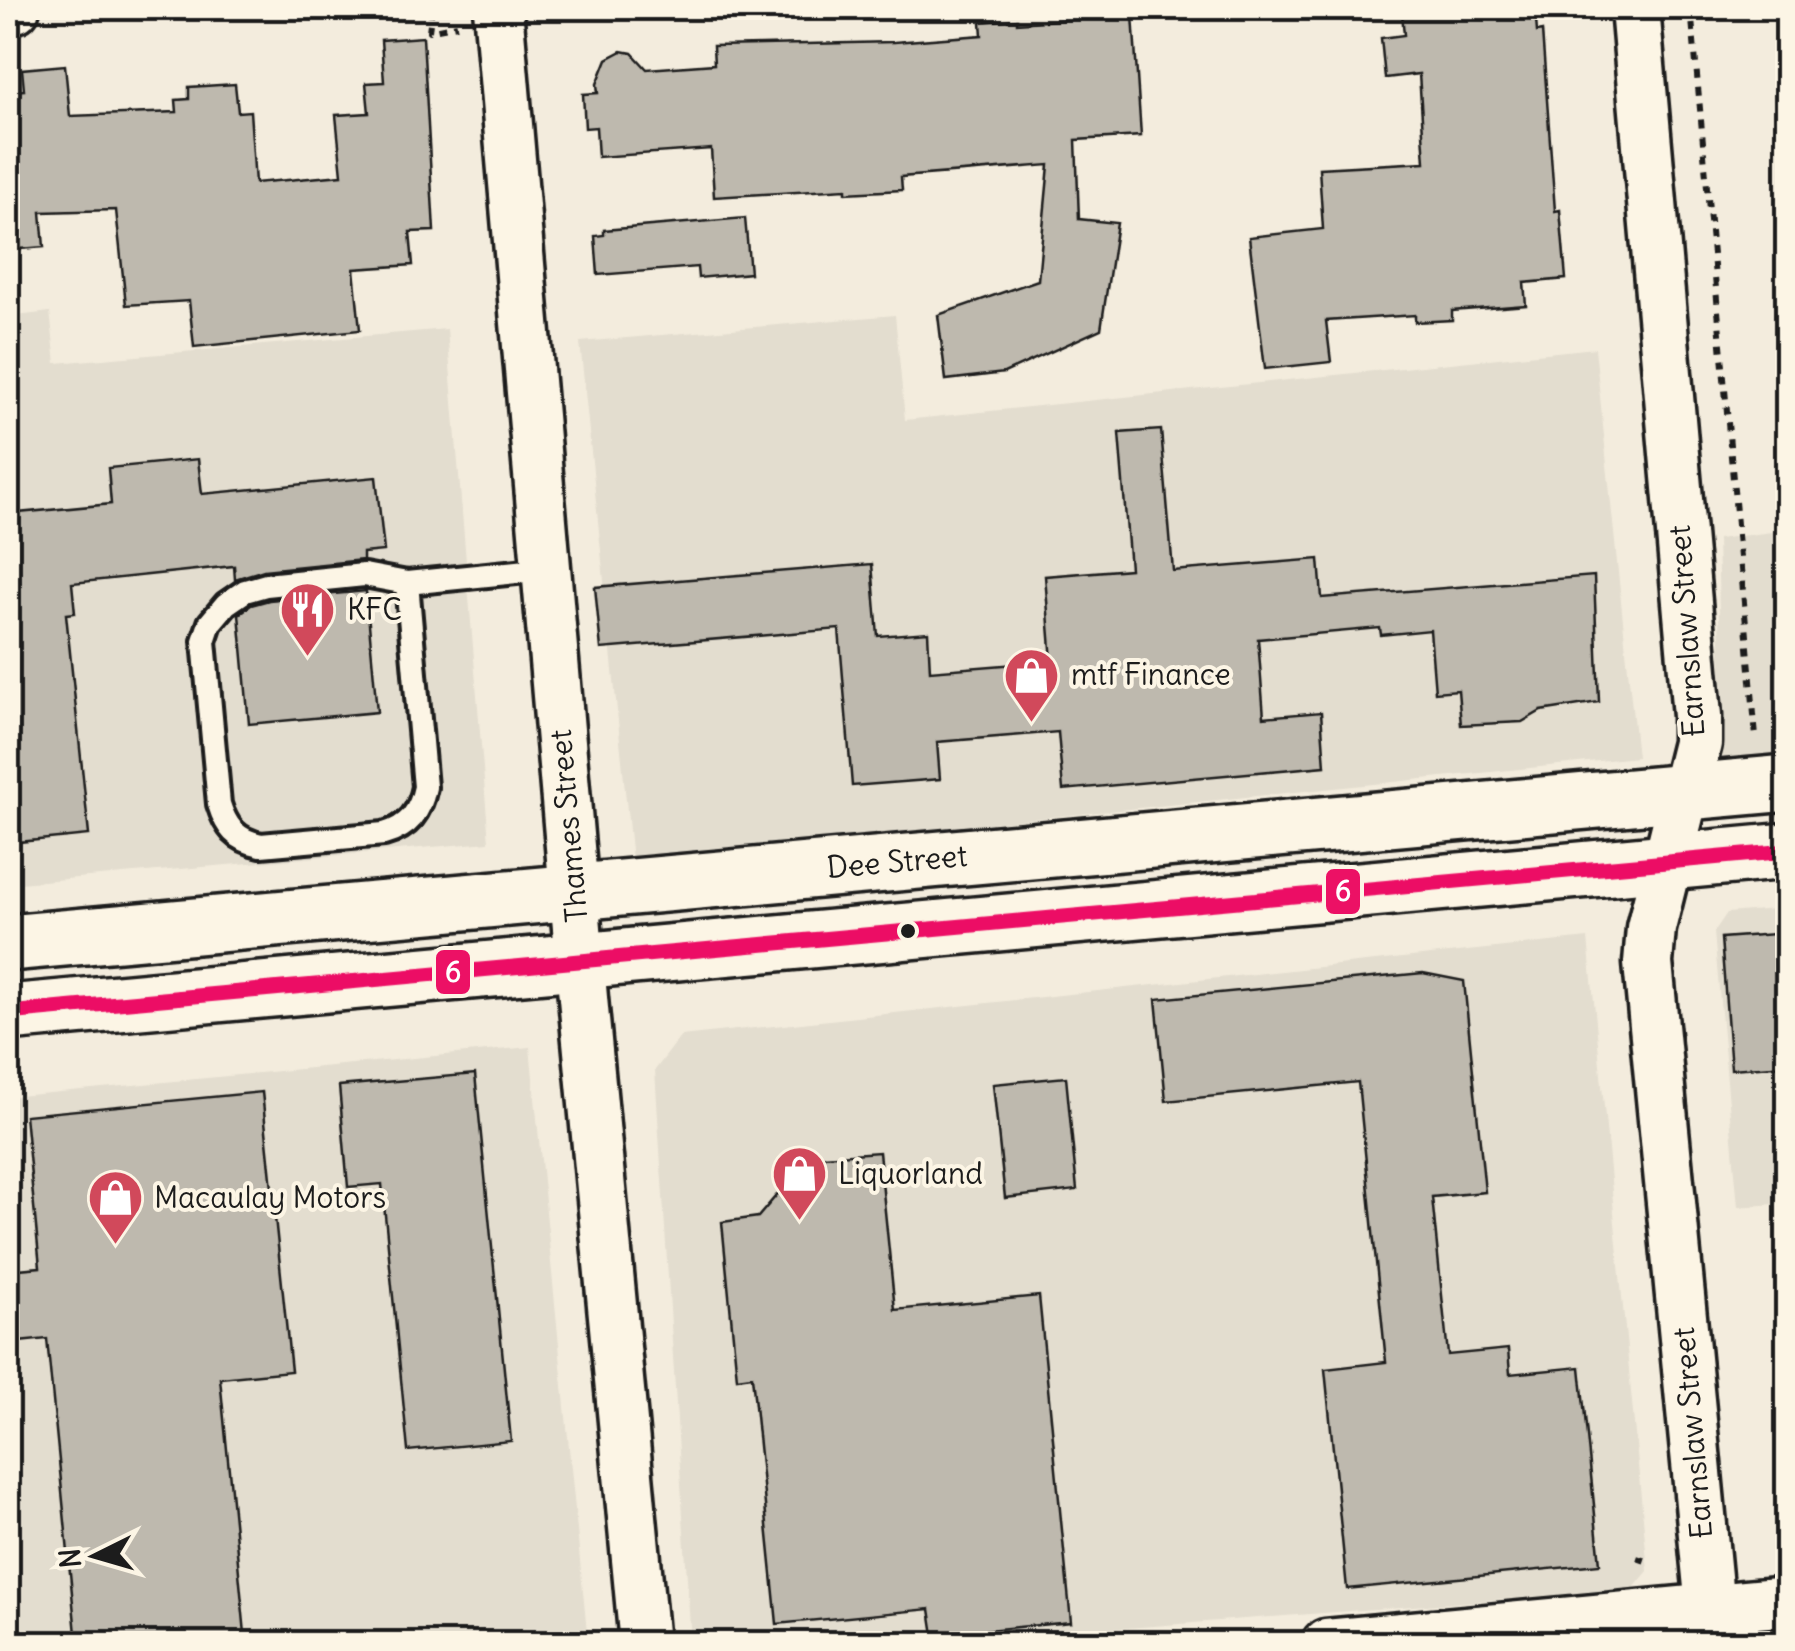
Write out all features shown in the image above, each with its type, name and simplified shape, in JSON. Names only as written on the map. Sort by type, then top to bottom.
[{"type":"main road","name":"Dee Street","points":[[8,943],[1685,792],[1779,759]]},
{"type":"main road","points":[[8,1013],[1788,851]]},
{"type":"street","points":[[8,8],[15,8]]},
{"type":"street","name":"Earnslaw Street","points":[[1635,8],[1697,716],[1697,743],[1651,928],[1648,963],[1710,1608]]},
{"type":"street","name":"Thames Street","points":[[480,15],[548,569],[580,962],[644,1644]]},
{"type":"street","points":[[1326,1644],[1788,1601]]},
{"type":"lane","points":[[407,583],[425,787],[410,822],[384,834],[261,846],[246,842],[225,822],[218,804],[204,640],[210,623],[226,604],[245,591],[266,585],[364,575],[407,583],[548,569]]},
{"type":"path","points":[[432,8],[429,31],[480,15]]},
{"type":"path","points":[[1691,8],[1755,737],[1779,759]]},
{"type":"path","points":[[1638,1558],[1649,1562]]},
{"type":"shaded area","points":[[50,312],[56,363],[447,329],[489,842],[8,884],[8,317]]},
{"type":"shaded area","points":[[895,315],[905,420],[1595,348],[1637,757],[632,860],[580,342]]},
{"type":"shaded area","points":[[1787,530],[1787,755],[1723,761],[1717,539]]},
{"type":"shaded area","points":[[1787,908],[1787,1203],[1738,1207],[1714,932],[1727,913]]},
{"type":"shaded area","points":[[1588,938],[1648,1571],[1633,1589],[935,1643],[691,1643],[655,1070],[681,1036]]},
{"type":"shaded area","points":[[530,1047],[588,1643],[8,1644],[8,1097]]},
{"type":"building","points":[[1416,8],[1535,8],[1537,32],[1542,31],[1555,211],[1560,210],[1566,279],[1524,283],[1526,305],[1452,311],[1452,320],[1415,322],[1415,315],[1326,321],[1331,362],[1265,369],[1249,237],[1323,229],[1319,168],[1425,162],[1419,74],[1385,78],[1381,38],[1404,35],[1402,13],[1416,12]]},
{"type":"building","points":[[1133,15],[1141,136],[1076,140],[1079,219],[1117,223],[1101,329],[1004,373],[946,380],[938,315],[1038,280],[1049,165],[901,177],[902,190],[846,193],[846,189],[714,197],[711,149],[598,157],[596,127],[585,128],[583,94],[598,93],[597,84],[607,59],[622,51],[632,53],[647,69],[714,64],[713,46],[894,42],[982,35],[981,22]]},
{"type":"building","points":[[423,37],[434,231],[410,232],[413,265],[354,269],[360,330],[194,347],[189,301],[126,305],[116,210],[41,212],[44,247],[8,250],[8,91],[24,90],[22,69],[65,65],[70,116],[177,112],[176,100],[189,99],[189,87],[235,84],[238,112],[250,111],[255,183],[342,175],[336,115],[369,113],[366,83],[384,82],[381,40]]},
{"type":"building","points":[[745,218],[750,273],[698,278],[697,267],[598,275],[595,236],[604,235],[604,230]]},
{"type":"building","points":[[1161,430],[1173,571],[1319,559],[1322,598],[1594,576],[1599,702],[1541,711],[1522,722],[1461,725],[1458,690],[1435,692],[1430,630],[1381,635],[1380,628],[1258,639],[1264,717],[1321,712],[1325,766],[1063,790],[1058,732],[937,742],[940,779],[852,786],[839,629],[601,649],[595,587],[872,564],[878,636],[928,632],[930,671],[1052,661],[1045,576],[1130,569],[1119,433]]},
{"type":"building","points":[[198,459],[202,494],[376,477],[384,551],[363,553],[363,560],[264,570],[235,579],[234,566],[72,583],[75,613],[66,614],[89,835],[8,843],[8,514],[111,504],[108,468]]},
{"type":"building","name":"KFC","points":[[366,591],[377,712],[249,724],[239,614],[251,605],[269,600]]},
{"type":"building","points":[[1788,933],[1788,1065],[1731,1069],[1721,938]]},
{"type":"building","points":[[1423,973],[1464,981],[1485,1192],[1432,1197],[1448,1355],[1508,1349],[1510,1374],[1580,1367],[1600,1564],[1347,1589],[1325,1369],[1386,1362],[1358,1082],[1166,1101],[1156,999]]},
{"type":"building","points":[[475,1074],[511,1441],[408,1451],[382,1184],[348,1187],[339,1086]]},
{"type":"building","points":[[1066,1077],[1077,1190],[1005,1198],[993,1084]]},
{"type":"building","points":[[262,1092],[291,1371],[220,1378],[246,1644],[77,1644],[47,1339],[8,1343],[8,1270],[40,1267],[25,1115]]},
{"type":"building","points":[[879,1152],[895,1310],[1039,1296],[1071,1622],[934,1635],[930,1609],[777,1624],[752,1376],[737,1378],[722,1222],[758,1217],[809,1157]]},
{"type":"transit line","name":"6","points":[[8,1013],[1788,851]]},
{"type":"place","name":"KFC","points":[[308,659]]},
{"type":"place","name":"mtf Finance","points":[[1032,724]]},
{"type":"place","name":"Liquorland","points":[[799,1223]]},
{"type":"place","name":"Macaulay Motors","points":[[115,1247]]}]
